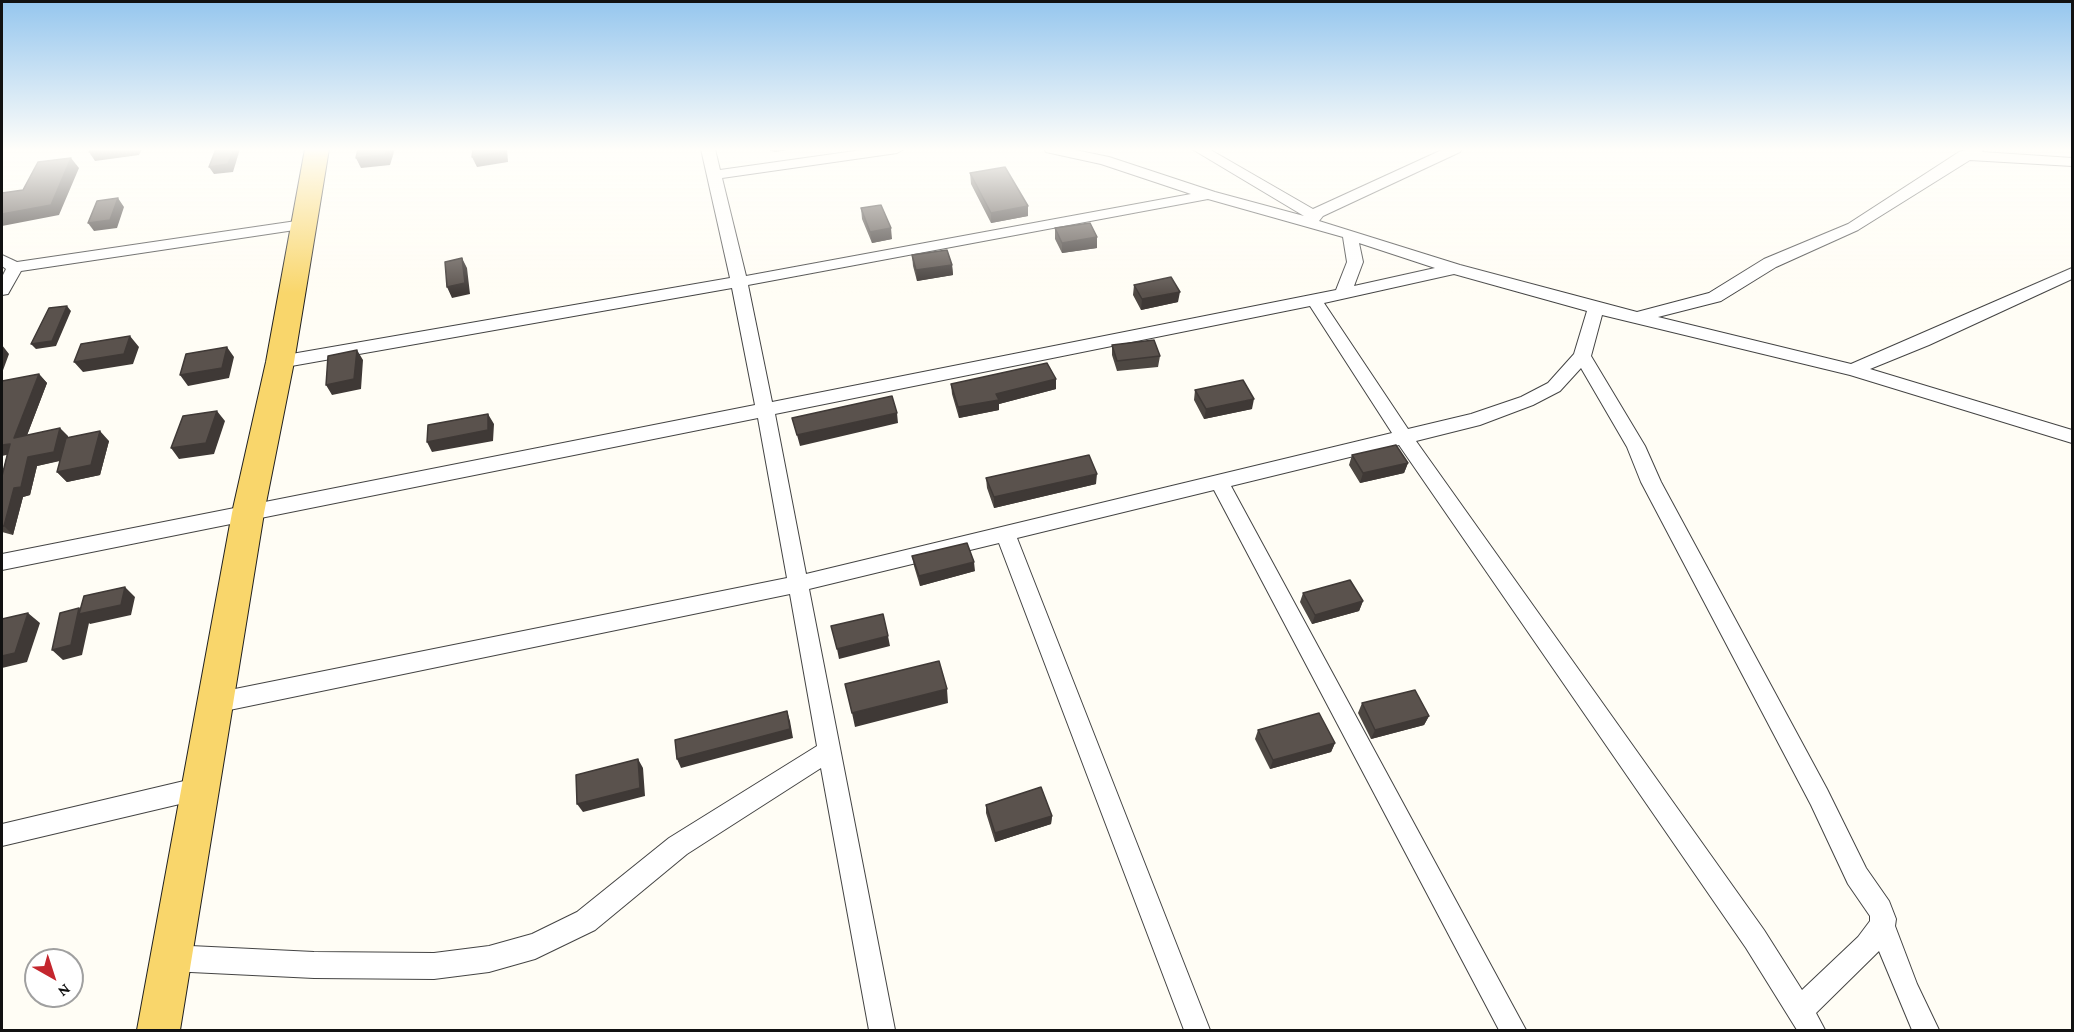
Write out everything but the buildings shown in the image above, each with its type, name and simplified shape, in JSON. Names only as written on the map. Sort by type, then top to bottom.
[{"type":"main road","points":[[158,1030],[248,513],[280,363],[308,197]]},
{"type":"street","points":[[719,197],[765,410],[882,1030]]},
{"type":"street","points":[[280,363],[739,282],[1198,197]]},
{"type":"street","points":[[1218,197],[1344,232],[1454,268],[1596,308],[1852,370],[2073,437]]},
{"type":"street","points":[[1281,197],[1344,232],[1355,262],[1343,294]]},
{"type":"street","points":[[1312,215],[1351,197]]},
{"type":"street","points":[[1634,317],[1652,315],[1715,297],[1770,263],[1853,227],[1900,197]]},
{"type":"street","points":[[2,290],[8,264],[303,225]]},
{"type":"street","points":[[2,562],[1314,300],[1454,268]]},
{"type":"street","points":[[1852,370],[1923,341],[2073,273]]},
{"type":"street","points":[[1314,300],[1403,436],[1755,939],[1812,1030]]},
{"type":"street","points":[[215,703],[797,584],[1474,420],[1527,401],[1554,387],[1582,356],[1596,308]]},
{"type":"street","points":[[1582,356],[1636,446],[1651,483],[1819,797],[1857,876],[1880,910],[1883,919],[1882,926],[1867,946],[1799,1011]]},
{"type":"street","points":[[1219,481],[1513,1030]]},
{"type":"street","points":[[1005,533],[1197,1030]]},
{"type":"street","points":[[171,958],[314,965],[434,966],[489,959],[535,946],[586,921],[678,846],[828,751]]},
{"type":"street","points":[[2,835],[201,788]]},
{"type":"street","points":[[1882,926],[1907,991],[1926,1030]]}]
